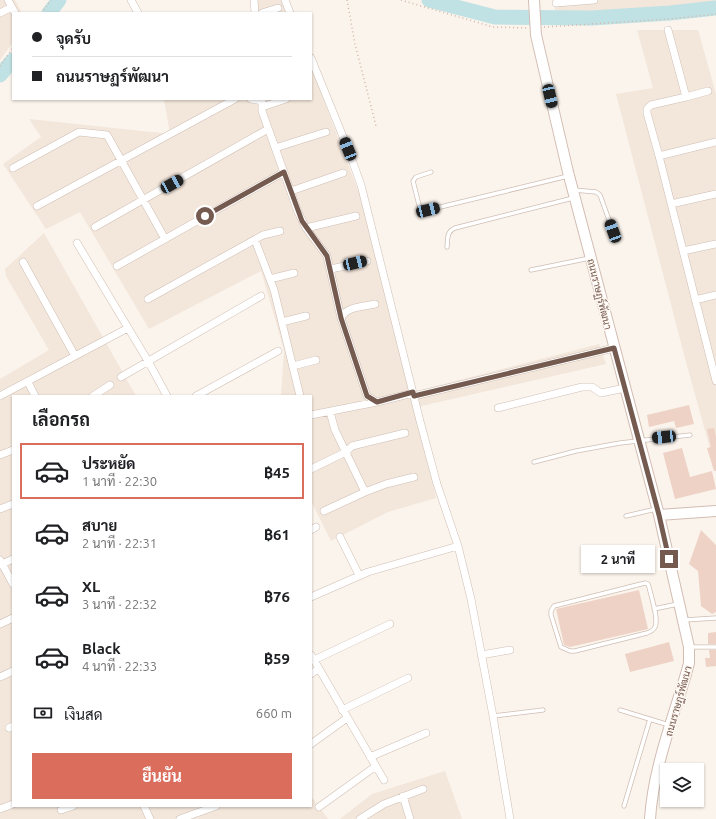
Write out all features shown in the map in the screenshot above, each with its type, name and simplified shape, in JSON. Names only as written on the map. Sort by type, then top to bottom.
[{"type":"street","points":[[131,0],[137,12]]},
{"type":"street","points":[[254,0],[255,12]]},
{"type":"street","points":[[285,0],[290,12]]},
{"type":"street","points":[[556,3],[594,0]]},
{"type":"street","name":"ถนนราษฏร์พัฒนา","points":[[534,1],[536,30],[569,176],[658,512],[689,647],[688,669],[654,785],[650,819]]},
{"type":"street","points":[[0,13],[12,7]]},
{"type":"street","points":[[265,12],[278,8]]},
{"type":"street","points":[[668,30],[686,97]]},
{"type":"street","points":[[312,60],[343,135],[361,184],[437,484],[458,546],[471,599],[482,655],[510,819]]},
{"type":"street","points":[[708,91],[651,105],[647,109],[647,112],[695,300],[712,351],[716,381]]},
{"type":"street","points":[[37,206],[233,100]]},
{"type":"street","points":[[280,100],[262,103],[268,129],[298,212],[306,228],[327,256],[341,318],[367,396],[377,402]]},
{"type":"street","points":[[95,227],[268,129]]},
{"type":"street","points":[[13,168],[79,132],[107,135],[165,238]]},
{"type":"street","points":[[275,148],[326,132]]},
{"type":"street","points":[[659,156],[716,142]]},
{"type":"street","points":[[117,266],[284,172]]},
{"type":"street","points":[[290,191],[343,173]]},
{"type":"street","points":[[671,204],[716,194]]},
{"type":"street","points":[[306,228],[356,216]]},
{"type":"street","points":[[148,299],[263,235],[280,231]]},
{"type":"street","points":[[256,240],[270,279],[300,395]]},
{"type":"street","points":[[77,243],[148,361],[166,395]]},
{"type":"street","points":[[683,251],[716,244]]},
{"type":"street","points":[[331,269],[367,261]]},
{"type":"street","points":[[23,262],[75,356]]},
{"type":"street","points":[[270,279],[294,273]]},
{"type":"street","points":[[695,300],[716,295]]},
{"type":"street","points":[[122,377],[261,296]]},
{"type":"street","points":[[341,318],[344,313],[349,310],[375,304]]},
{"type":"street","points":[[282,322],[306,316]]},
{"type":"street","points":[[0,396],[128,328]]},
{"type":"street","points":[[312,415],[377,402],[614,348]]},
{"type":"street","points":[[198,395],[278,351]]},
{"type":"street","points":[[293,366],[316,360]]},
{"type":"street","points":[[28,382],[34,395]]},
{"type":"street","points":[[95,395],[110,385]]},
{"type":"street","points":[[498,408],[582,387],[592,387],[601,393],[625,388]]},
{"type":"street","points":[[330,412],[335,430],[365,492]]},
{"type":"street","points":[[312,469],[346,452],[352,446],[405,433]]},
{"type":"street","points":[[0,455],[12,450]]},
{"type":"street","points":[[324,511],[386,484],[414,477]]},
{"type":"street","points":[[0,509],[12,504]]},
{"type":"street","points":[[658,512],[716,511]]},
{"type":"street","points":[[340,537],[359,575]]},
{"type":"street","points":[[312,598],[359,575],[458,546]]},
{"type":"street","points":[[12,559],[1,563],[12,582]]},
{"type":"street","points":[[0,624],[12,618]]},
{"type":"street","points":[[384,780],[312,658],[390,624]]},
{"type":"street","points":[[482,655],[510,650]]},
{"type":"street","points":[[312,673],[318,669]]},
{"type":"street","points":[[0,677],[12,671]]},
{"type":"street","points":[[342,710],[408,678]]},
{"type":"street","points":[[312,743],[347,718]]},
{"type":"street","points":[[370,757],[426,733]]},
{"type":"street","points":[[319,807],[376,766]]},
{"type":"street","points":[[360,819],[384,804],[424,789]]},
{"type":"street","points":[[403,796],[410,819]]},
{"type":"street","points":[[0,809],[12,804]]},
{"type":"street","points":[[61,810],[70,807]]},
{"type":"street","points":[[144,807],[150,819]]},
{"type":"street","points":[[180,819],[213,807]]},
{"type":"lane","points":[[431,172],[416,177],[413,181],[419,205],[422,210],[428,210],[569,176]]},
{"type":"lane","points":[[447,247],[448,234],[450,230],[574,194],[596,192],[600,195],[613,231]]},
{"type":"lane","points":[[531,270],[591,258]]},
{"type":"lane","points":[[534,462],[576,451],[639,440],[690,434]]},
{"type":"lane","points":[[626,516],[658,512]]},
{"type":"lane","points":[[645,583],[648,584],[654,609],[656,622],[655,627],[647,633],[575,651],[570,651],[562,647],[551,611],[554,606],[645,583]]},
{"type":"lane","points":[[654,609],[679,604]]},
{"type":"lane","points":[[683,620],[716,618]]},
{"type":"lane","points":[[689,647],[716,647]]},
{"type":"lane","points":[[493,716],[543,710]]},
{"type":"lane","points":[[620,710],[671,725]]},
{"type":"lane","points":[[624,806],[650,719]]},
{"type":"path","points":[[42,12],[51,0]]},
{"type":"path","points":[[347,0],[355,44],[376,126]]},
{"type":"path","points":[[401,0],[493,27],[536,30],[716,14]]},
{"type":"path","points":[[0,66],[12,49]]},
{"type":"shaded area","points":[[0,0],[15,0],[21,12],[12,12],[12,43],[0,60]]},
{"type":"shaded area","points":[[253,0],[283,0],[288,12],[254,12]]},
{"type":"shaded area","points":[[555,0],[716,0],[716,3],[555,14]]},
{"type":"shaded area","points":[[637,30],[698,30],[716,94],[716,470],[686,362],[616,94],[653,88]]},
{"type":"shaded area","points":[[312,70],[359,193],[413,392],[599,344],[606,364],[417,407],[436,498],[388,512],[331,541],[312,503],[312,395],[281,395],[284,350],[261,271],[149,329],[80,212],[46,229],[3,164],[41,137],[29,119],[170,134],[164,100],[312,100]]},
{"type":"shaded area","points":[[44,233],[135,395],[12,395],[12,807],[312,807],[312,797],[328,819],[0,819],[0,379],[49,350],[6,276],[5,269]]},
{"type":"shaded area","points":[[445,771],[462,819],[340,819],[372,794]]},
{"type":"building","points":[[689,405],[694,424],[676,428],[674,421],[649,427],[647,415]]},
{"type":"building","points":[[714,428],[716,437],[716,471],[714,471],[707,448],[711,447],[707,429]]},
{"type":"building","points":[[682,448],[690,477],[712,471],[716,489],[675,499],[663,453]]},
{"type":"building","points":[[701,530],[716,545],[716,612],[712,614],[701,606],[698,571],[689,564]]},
{"type":"building","points":[[639,590],[648,629],[570,647],[564,645],[556,609]]},
{"type":"building","points":[[716,632],[716,644],[708,644],[708,633]]},
{"type":"building","points":[[669,642],[674,661],[630,672],[625,654]]},
{"type":"building","points":[[709,650],[716,650],[716,666],[706,667],[705,658],[710,658]]},
{"type":"waterway","points":[[50,12],[59,0]]},
{"type":"waterway","points":[[429,0],[495,17],[592,18],[670,13],[716,8]]},
{"type":"waterway","points":[[0,75],[12,61]]},
{"type":"route","points":[[205,216],[284,172],[302,221],[327,256],[341,318],[367,396],[371,400],[377,402],[413,392],[414,396],[614,348],[659,515],[669,559]]}]
